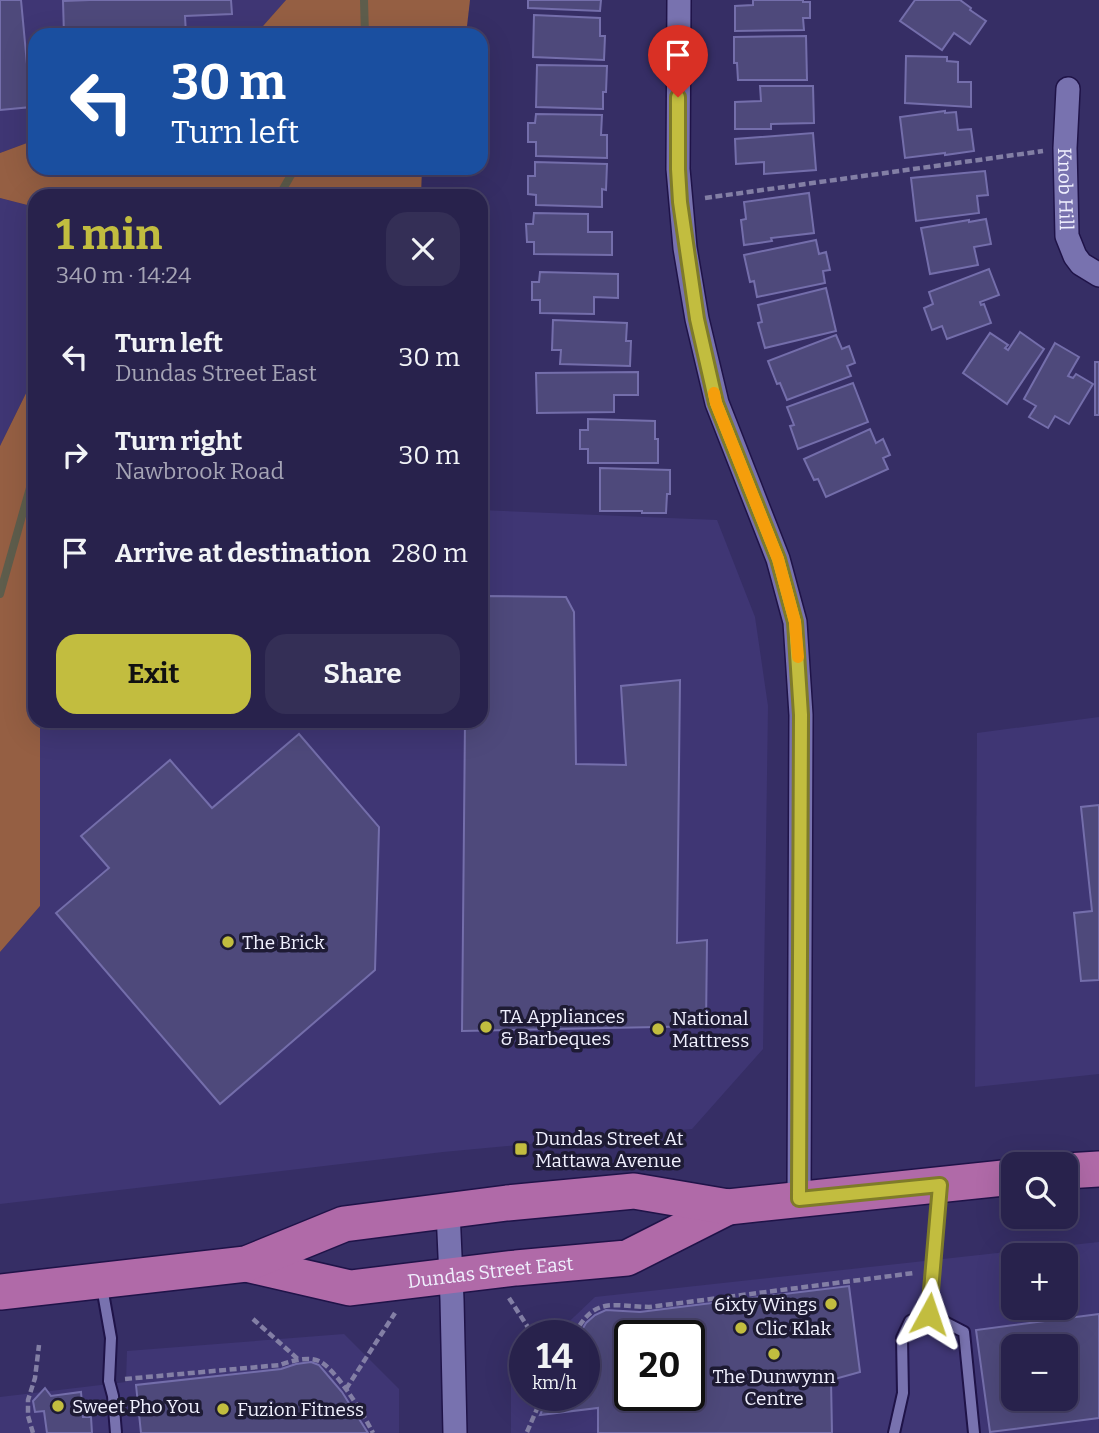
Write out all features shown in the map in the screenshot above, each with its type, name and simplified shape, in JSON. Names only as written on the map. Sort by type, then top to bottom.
[{"type":"main road","points":[[1078,1170],[1099,1169]]},
{"type":"main road","name":"Dundas Street East","points":[[0,1292],[246,1264],[344,1224],[507,1203],[634,1191],[728,1207],[1001,1178]]},
{"type":"main road","name":"Dundas Street East","points":[[246,1264],[350,1288],[627,1258],[728,1207]]},
{"type":"street","points":[[679,0],[678,169],[680,202],[697,319],[716,403],[778,559],[795,622],[801,715],[799,1199]]},
{"type":"street","name":"Knob Hill","points":[[1068,89],[1066,236],[1074,256],[1090,271],[1099,275]]},
{"type":"street","points":[[448,1211],[455,1433]]},
{"type":"lane","points":[[929,1314],[940,1185]]},
{"type":"lane","points":[[101,1280],[111,1338],[109,1381],[116,1433]]},
{"type":"lane","points":[[894,1433],[903,1393],[902,1338],[910,1321],[929,1314],[964,1332],[974,1433]]},
{"type":"path","points":[[680,202],[1066,148]]},
{"type":"path","points":[[583,1320],[592,1311],[605,1305],[649,1307],[932,1271]]},
{"type":"path","points":[[507,1296],[523,1320]]},
{"type":"path","points":[[346,1389],[396,1312]]},
{"type":"path","points":[[253,1319],[299,1360]]},
{"type":"path","points":[[33,1433],[28,1416],[28,1400],[35,1378],[38,1345]]},
{"type":"path","points":[[124,1380],[280,1365],[309,1359],[320,1362],[346,1389],[373,1433]]},
{"type":"path","points":[[527,1433],[536,1411]]},
{"type":"shaded area","points":[[0,0],[286,0],[261,28],[28,28],[28,143],[0,153]]},
{"type":"shaded area","points":[[286,0],[470,0],[467,28],[261,28]]},
{"type":"shaded area","points":[[28,143],[28,175],[422,175],[421,189],[28,189],[28,205],[0,198],[0,153]]},
{"type":"shaded area","points":[[0,198],[28,205],[28,389],[0,446]]},
{"type":"shaded area","points":[[28,389],[28,728],[40,728],[40,906],[0,952],[0,446]]},
{"type":"shaded area","points":[[488,510],[717,520],[755,617],[768,706],[763,1049],[692,1129],[443,1152],[0,1204],[0,952],[40,906],[40,728],[488,728]]},
{"type":"shaded area","points":[[1099,717],[1099,1074],[975,1087],[977,733]]},
{"type":"shaded area","points":[[1099,1242],[1099,1433],[511,1433],[511,1411],[600,1411],[600,1320],[571,1320],[595,1297],[1001,1253],[1001,1320],[1078,1320],[1078,1244]]},
{"type":"shaded area","points":[[344,1334],[399,1389],[399,1433],[0,1433],[0,1397],[126,1382],[127,1351]]},
{"type":"building","points":[[0,0],[21,0],[28,75],[28,107],[0,110]]},
{"type":"building","points":[[231,0],[232,14],[185,16],[186,28],[64,28],[63,1]]},
{"type":"building","points":[[528,0],[601,0],[600,11],[528,8]]},
{"type":"building","points":[[753,0],[810,2],[810,18],[803,18],[804,30],[735,31],[735,6],[753,5]]},
{"type":"building","points":[[915,0],[960,0],[986,21],[970,44],[954,33],[942,50],[900,21]]},
{"type":"building","points":[[534,15],[600,18],[600,36],[605,36],[604,60],[533,57]]},
{"type":"building","points":[[806,36],[807,80],[738,80],[737,63],[734,63],[734,37]]},
{"type":"building","points":[[906,56],[947,57],[947,61],[958,62],[958,82],[971,82],[971,107],[905,103]]},
{"type":"building","points":[[537,65],[607,66],[603,109],[536,107]]},
{"type":"building","points":[[760,86],[813,86],[814,123],[771,124],[771,129],[735,129],[735,102],[761,101]]},
{"type":"building","points":[[956,112],[958,130],[971,129],[974,151],[905,158],[900,117]]},
{"type":"building","points":[[536,114],[602,115],[601,135],[607,135],[607,158],[536,156],[536,142],[528,142],[528,123],[535,123]]},
{"type":"building","points":[[813,133],[816,170],[764,174],[764,162],[736,164],[735,139]]},
{"type":"building","points":[[535,162],[607,164],[602,207],[536,205],[536,195],[528,194],[528,176],[535,176]]},
{"type":"building","points":[[985,171],[988,195],[977,196],[979,213],[916,221],[911,178]]},
{"type":"building","points":[[809,193],[814,233],[771,238],[772,241],[744,245],[741,220],[746,219],[744,202]]},
{"type":"building","points":[[534,213],[588,214],[588,232],[612,232],[612,255],[534,254],[534,242],[527,242],[526,224],[533,224]]},
{"type":"building","points":[[986,219],[991,244],[974,247],[978,265],[930,274],[921,228]]},
{"type":"building","points":[[816,240],[819,254],[826,252],[830,270],[823,271],[825,283],[757,297],[754,281],[750,282],[744,255]]},
{"type":"building","points":[[989,269],[999,295],[980,302],[981,305],[984,304],[991,323],[947,339],[942,326],[932,330],[924,308],[933,304],[929,292]]},
{"type":"building","points":[[540,272],[618,274],[618,298],[594,297],[594,314],[540,313],[540,300],[532,300],[532,282],[539,282]]},
{"type":"building","points":[[826,288],[836,331],[765,348],[758,323],[762,322],[758,305]]},
{"type":"building","points":[[553,320],[627,323],[626,341],[631,341],[630,366],[560,364],[561,350],[552,350]]},
{"type":"building","points":[[1020,332],[1044,349],[1007,404],[963,373],[990,333],[1008,345],[1005,348],[1008,350]]},
{"type":"building","points":[[836,335],[842,349],[849,346],[855,363],[847,366],[851,376],[787,400],[768,361]]},
{"type":"building","points":[[1055,343],[1079,357],[1068,376],[1073,378],[1076,374],[1093,384],[1069,424],[1055,416],[1048,428],[1029,417],[1036,406],[1024,399]]},
{"type":"building","points":[[1095,362],[1099,362],[1099,415],[1095,415]]},
{"type":"building","points":[[638,372],[638,395],[614,395],[614,412],[537,413],[536,373]]},
{"type":"building","points":[[853,383],[868,422],[798,449],[790,426],[794,425],[787,407]]},
{"type":"building","points":[[588,419],[655,421],[658,463],[588,463],[588,449],[580,449],[580,430],[588,430]]},
{"type":"building","points":[[870,429],[876,443],[883,439],[890,455],[883,458],[888,469],[826,497],[804,459]]},
{"type":"building","points":[[600,468],[670,470],[670,494],[667,494],[666,513],[600,511]]},
{"type":"building","points":[[488,596],[566,597],[574,612],[576,764],[626,765],[621,686],[680,680],[677,943],[707,940],[706,1026],[462,1031],[465,728],[488,728]]},
{"type":"building","name":"The Brick","points":[[299,734],[379,827],[375,970],[220,1104],[56,913],[109,868],[81,836],[170,760],[212,808]]},
{"type":"building","points":[[1099,805],[1099,980],[1081,981],[1074,913],[1092,911],[1081,807]]},
{"type":"building","name":"The Dunwynn Centre","points":[[849,1286],[860,1372],[831,1380],[832,1433],[598,1433],[600,1320],[589,1320],[606,1310],[640,1312]]},
{"type":"building","points":[[1099,1314],[1099,1418],[990,1432],[976,1330],[1053,1320],[1078,1320],[1078,1317]]},
{"type":"building","points":[[311,1362],[319,1365],[342,1392],[368,1433],[141,1433],[136,1385],[281,1369]]},
{"type":"building","name":"Sweet Pho You","points":[[45,1388],[51,1396],[81,1392],[83,1417],[91,1417],[92,1433],[47,1433],[44,1411],[35,1412],[33,1401]]},
{"type":"building","name":"The Dunwynn Centre","points":[[542,1411],[573,1411],[540,1415]]},
{"type":"waterway","points":[[364,0],[365,28]]},
{"type":"waterway","points":[[283,189],[291,175]]},
{"type":"waterway","points":[[0,594],[28,495]]},
{"type":"slow traffic","points":[[714,393],[778,559],[795,622],[798,657]]},
{"type":"place","name":"The Brick","points":[[228,942]]},
{"type":"place","name":"TA Appliances & Barbeques","points":[[486,1027]]},
{"type":"place","name":"National Mattress","points":[[658,1029]]},
{"type":"place","name":"Dundas Street At Mattawa Avenue","points":[[521,1149]]},
{"type":"place","name":"6ixty Wings","points":[[831,1304]]},
{"type":"place","name":"Clic Klak","points":[[741,1328]]},
{"type":"place","name":"The Dunwynn Centre","points":[[774,1354]]},
{"type":"place","name":"Sweet Pho You","points":[[58,1406]]},
{"type":"place","name":"Fuzion Fitness","points":[[223,1409]]},
{"type":"route","points":[[678,97],[680,202],[697,319],[716,403],[778,559],[795,622],[801,715],[799,1199],[940,1185],[929,1314]]}]
